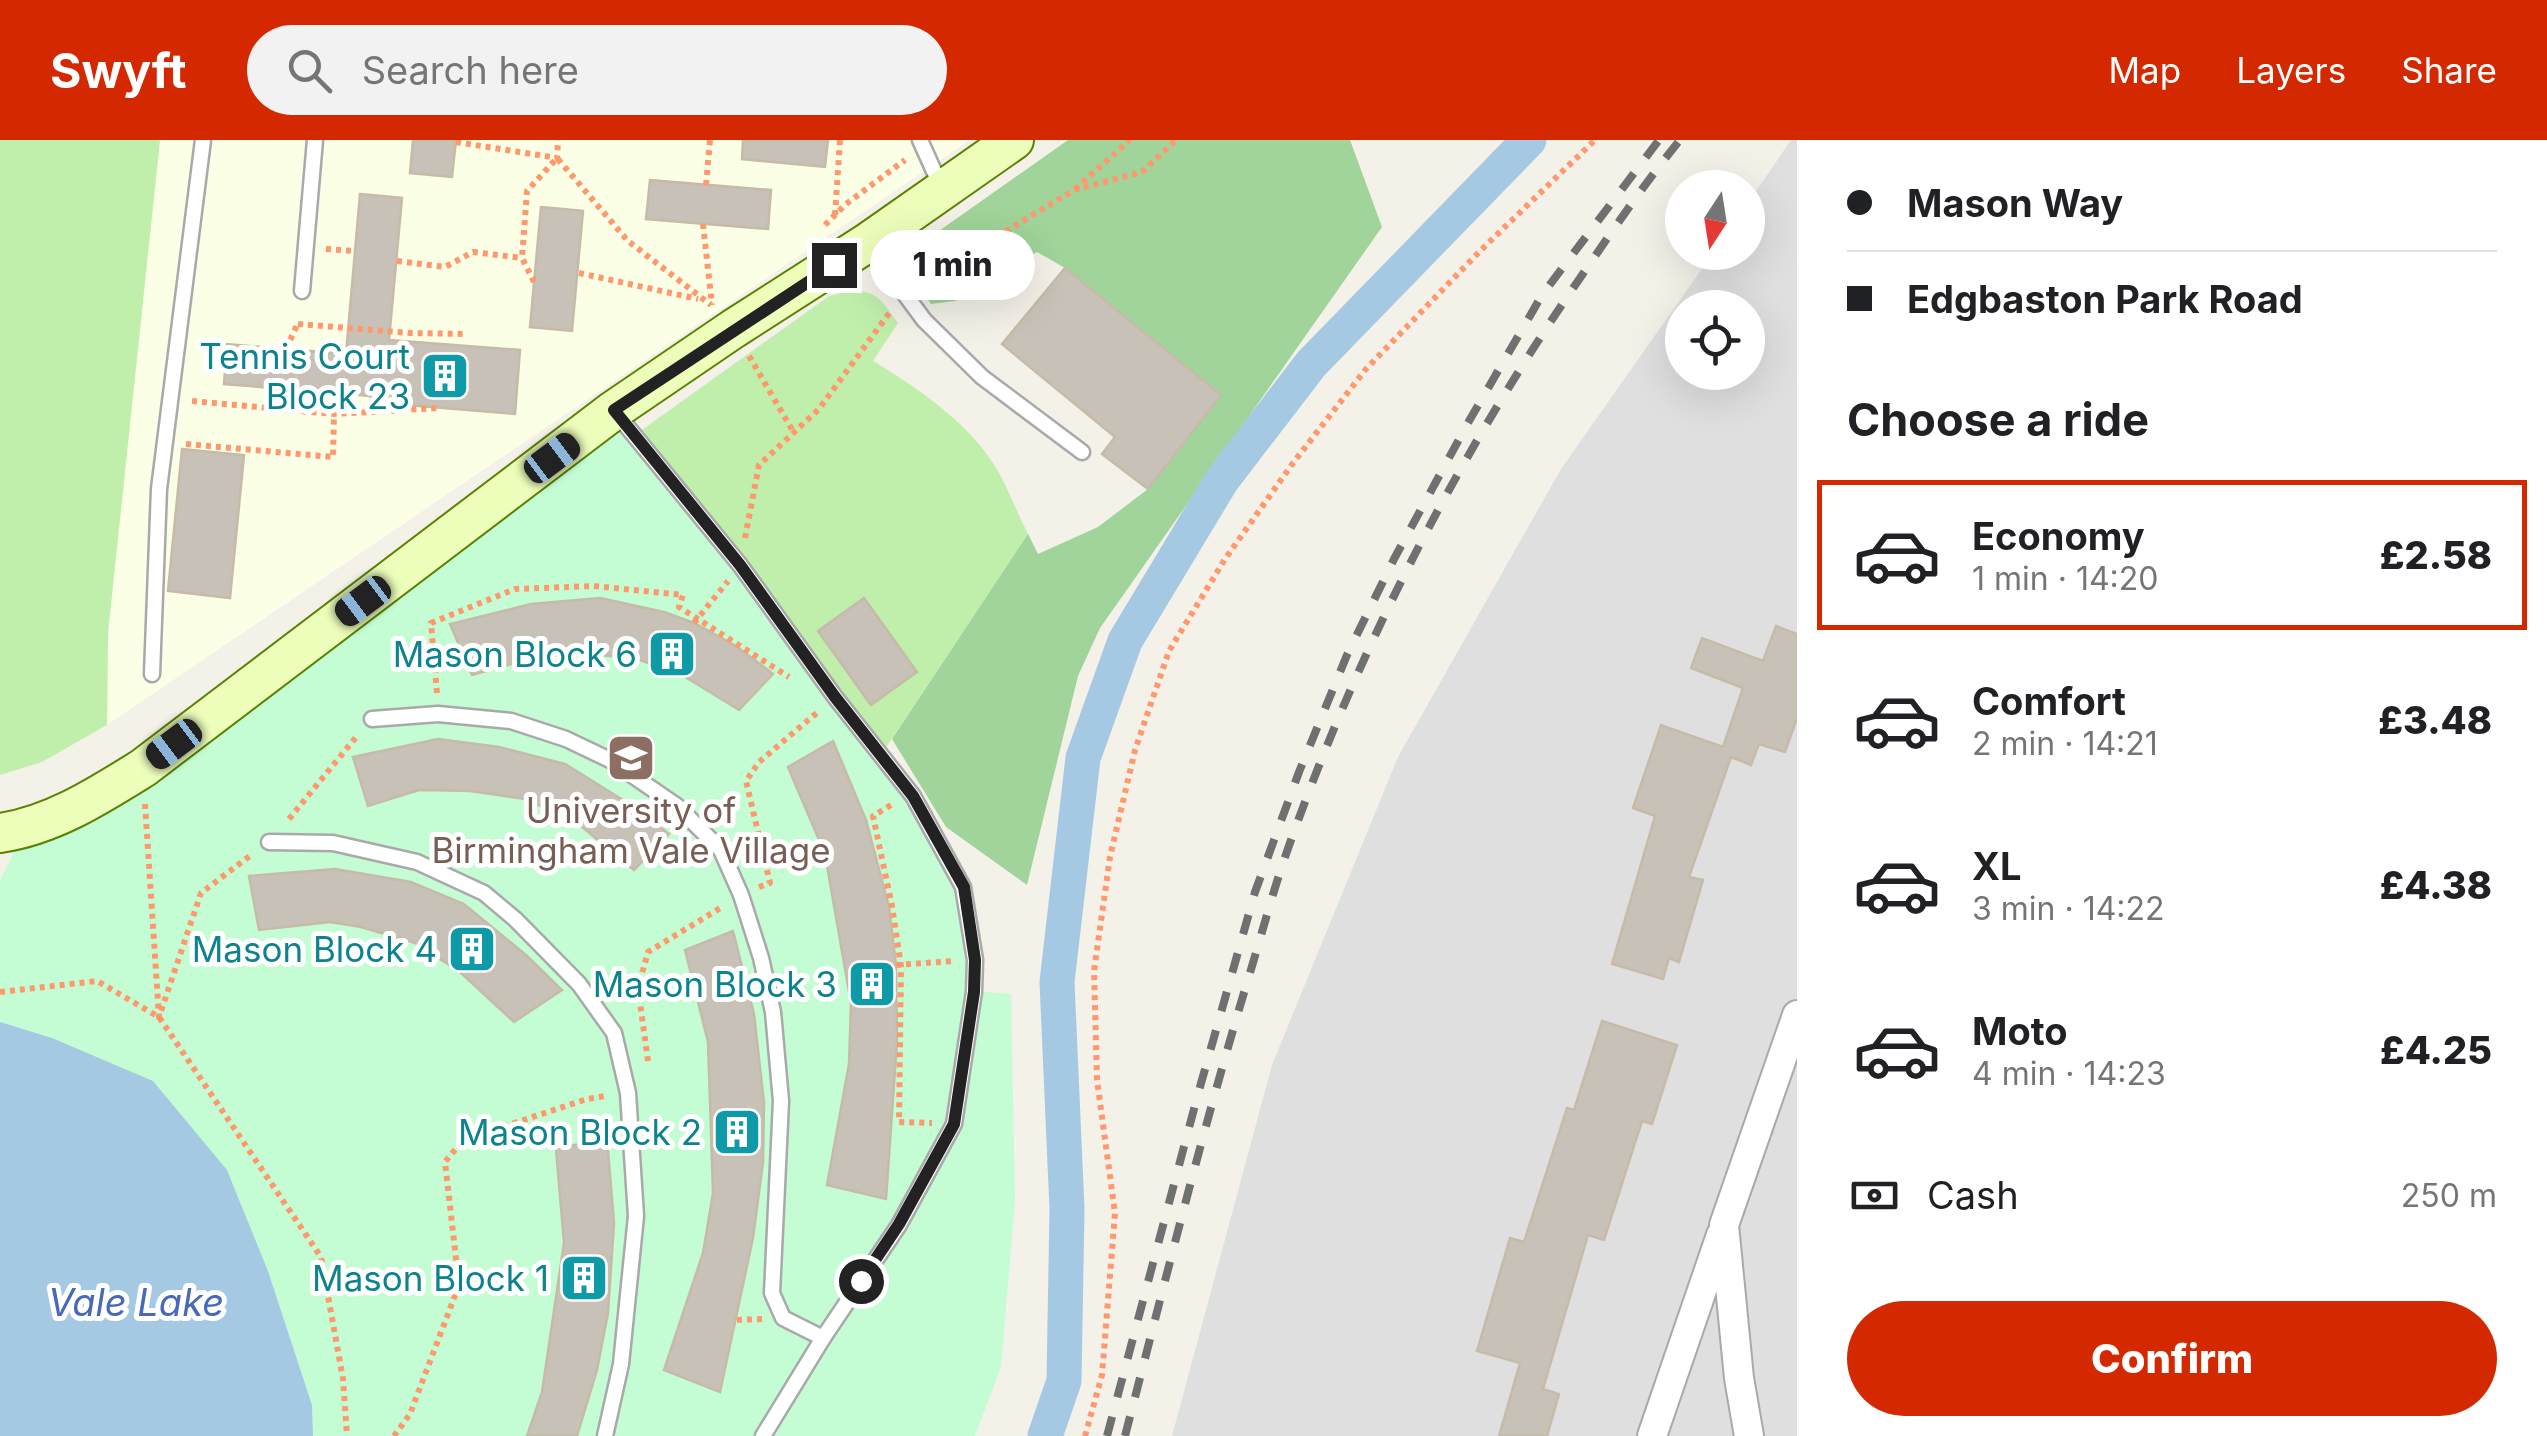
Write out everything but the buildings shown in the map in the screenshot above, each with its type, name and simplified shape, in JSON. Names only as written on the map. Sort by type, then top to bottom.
[{"type":"street","points":[[0,833],[26,829],[90,802],[143,768],[614,410],[724,316],[867,243],[1014,140]]},
{"type":"street","points":[[1652,1436],[1797,1015]]},
{"type":"street","points":[[1724,1224],[1739,1378],[1750,1436]]},
{"type":"lane","points":[[152,674],[159,490],[203,140]]},
{"type":"lane","points":[[302,291],[315,140]]},
{"type":"lane","points":[[920,140],[942,190]]},
{"type":"lane","points":[[867,243],[924,320],[982,377],[1082,452]]},
{"type":"lane","points":[[614,410],[740,565],[835,697],[913,796],[964,887],[975,960],[974,992],[954,1124],[899,1224],[763,1436]]},
{"type":"lane","points":[[372,719],[438,714],[511,721],[566,740],[610,760],[677,806],[721,850],[741,895],[773,1012],[781,1102],[772,1294],[783,1318],[823,1338]]},
{"type":"lane","points":[[269,842],[333,843],[417,862],[484,893],[516,918],[580,984],[614,1033],[628,1093],[636,1216],[621,1364],[605,1436]]},
{"type":"path","points":[[534,282],[522,258],[527,191],[557,158],[558,140]]},
{"type":"path","points":[[706,185],[710,140]]},
{"type":"path","points":[[835,216],[840,140]]},
{"type":"path","points":[[696,621],[740,565],[758,465],[820,409],[905,292],[1074,190],[1130,140]]},
{"type":"path","points":[[1074,190],[1142,172],[1176,140]]},
{"type":"path","points":[[1085,1436],[1102,1374],[1115,1213],[1097,1080],[1094,970],[1110,857],[1134,750],[1170,651],[1225,559],[1293,462],[1366,369],[1595,140]]},
{"type":"path","points":[[456,142],[557,158],[628,242],[724,316]]},
{"type":"path","points":[[703,224],[724,316],[794,433]]},
{"type":"path","points":[[397,261],[445,267],[472,252],[522,258]]},
{"type":"path","points":[[578,273],[704,300]]},
{"type":"path","points":[[286,349],[298,324],[302,291]]},
{"type":"path","points":[[298,324],[466,334]]},
{"type":"path","points":[[170,399],[334,414],[438,408]]},
{"type":"path","points":[[165,443],[333,456],[334,414]]},
{"type":"path","points":[[438,714],[431,623],[515,589],[594,586],[683,595],[679,607],[696,621],[795,682]]},
{"type":"path","points":[[159,1017],[201,893],[269,842],[372,719]]},
{"type":"path","points":[[143,768],[159,1017]]},
{"type":"path","points":[[894,803],[870,818],[892,906],[899,965],[899,1122],[954,1124]]},
{"type":"path","points":[[899,965],[975,960]]},
{"type":"path","points":[[0,992],[97,982],[159,1017],[321,1256],[343,1379],[346,1436]]},
{"type":"shaded area","points":[[160,140],[970,140],[107,725],[108,633]]},
{"type":"shaded area","points":[[1791,140],[1797,140],[1797,1436],[1172,1436],[1272,1065],[1398,757],[1561,469],[1665,321],[1665,390],[1765,390],[1765,290],[1687,290],[1701,270],[1765,270],[1765,178]]},
{"type":"green space","points":[[0,140],[160,140],[108,633],[107,725],[42,762],[0,775]]},
{"type":"green space","points":[[1068,140],[1350,140],[1382,227],[1100,628],[1078,676],[1027,885],[946,827],[892,739],[1028,534],[1038,554],[1098,527],[1148,489],[1221,395],[1065,268],[1037,252],[955,301],[931,304],[909,275],[909,252]]},
{"type":"green space","points":[[853,290],[875,296],[898,323],[873,361],[922,393],[969,433],[998,471],[1028,534],[881,755],[639,432],[829,296]]},
{"type":"green space","name":"University of Birmingham Vale Village","points":[[614,410],[913,796],[963,887],[974,991],[1011,994],[1015,1201],[1001,1367],[975,1436],[313,1436],[312,1405],[268,1271],[227,1170],[52,1038],[0,1022],[0,880],[26,829]]},
{"type":"water","name":"Vale Lake","points":[[0,1022],[52,1038],[153,1081],[227,1170],[268,1271],[312,1405],[313,1436],[0,1436]]},
{"type":"waterway","points":[[1045,1436],[1064,1381],[1067,1209],[1057,982],[1083,758],[1125,641],[1222,480],[1311,364],[1529,140]]},
{"type":"railway","points":[[1107,1436],[1255,892],[1347,655],[1394,559],[1542,295],[1659,140]]},
{"type":"railway","points":[[1125,1436],[1200,1148],[1270,903],[1343,708],[1412,561],[1490,418],[1578,281],[1680,140]]},
{"type":"place","name":"Tennis Court Block 23","points":[[445,376]]},
{"type":"place","name":"Mason Block 6","points":[[672,654]]},
{"type":"place","name":"University of Birmingham Vale Village","points":[[631,758]]},
{"type":"place","name":"Mason Block 4","points":[[472,949]]},
{"type":"place","name":"Mason Block 3","points":[[872,984]]},
{"type":"place","name":"Mason Block 2","points":[[737,1132]]},
{"type":"place","name":"Mason Block 1","points":[[584,1278]]},
{"type":"route","points":[[834,265],[614,410],[740,565],[835,697],[913,796],[964,887],[975,960],[974,992],[954,1124],[899,1224],[861,1281]]}]
